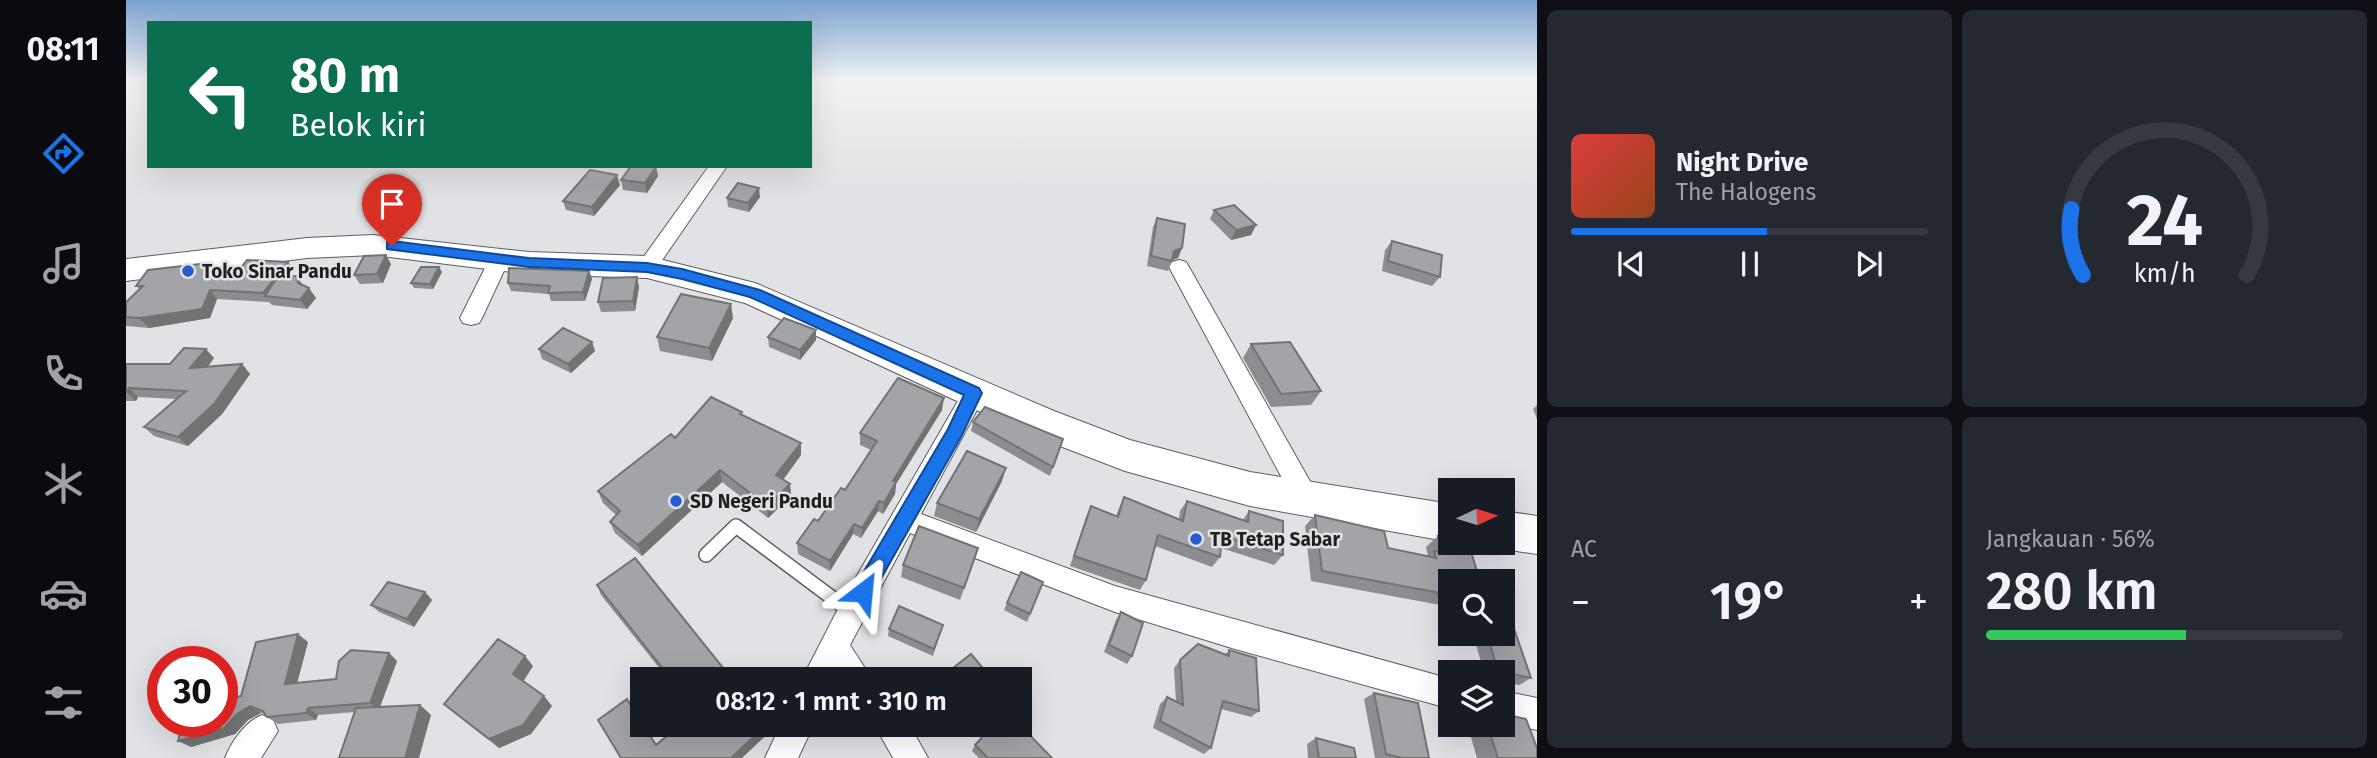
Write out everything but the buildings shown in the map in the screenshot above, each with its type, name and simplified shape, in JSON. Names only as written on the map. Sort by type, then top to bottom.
[{"type":"highway","points":[[126,270],[284,250],[351,245],[392,246],[499,260],[647,267],[755,294],[974,393],[1125,455],[1195,477],[1307,500],[1438,521]]},
{"type":"highway","points":[[1516,532],[1537,535]]},
{"type":"street","points":[[647,267],[717,168]]},
{"type":"street","points":[[471,318],[499,260]]},
{"type":"street","points":[[1179,267],[1307,500]]},
{"type":"street","points":[[823,667],[851,611],[955,432],[974,393]]},
{"type":"street","points":[[904,519],[1115,598],[1235,635],[1438,690]]},
{"type":"street","points":[[834,647],[848,667]]},
{"type":"street","points":[[1515,708],[1537,713]]},
{"type":"street","points":[[242,758],[262,731]]},
{"type":"street","points":[[780,758],[791,737]]},
{"type":"street","points":[[898,737],[912,758]]},
{"type":"lane","points":[[706,555],[736,526],[851,611]]},
{"type":"place","name":"Toko Sinar Pandu","points":[[188,271]]},
{"type":"place","name":"SD Negeri Pandu","points":[[676,501]]},
{"type":"place","name":"TB Tetap Sabar","points":[[1196,539]]},
{"type":"route","points":[[392,246],[529,263],[647,267],[682,274],[755,294],[787,307],[974,393],[955,432],[863,592]]}]
